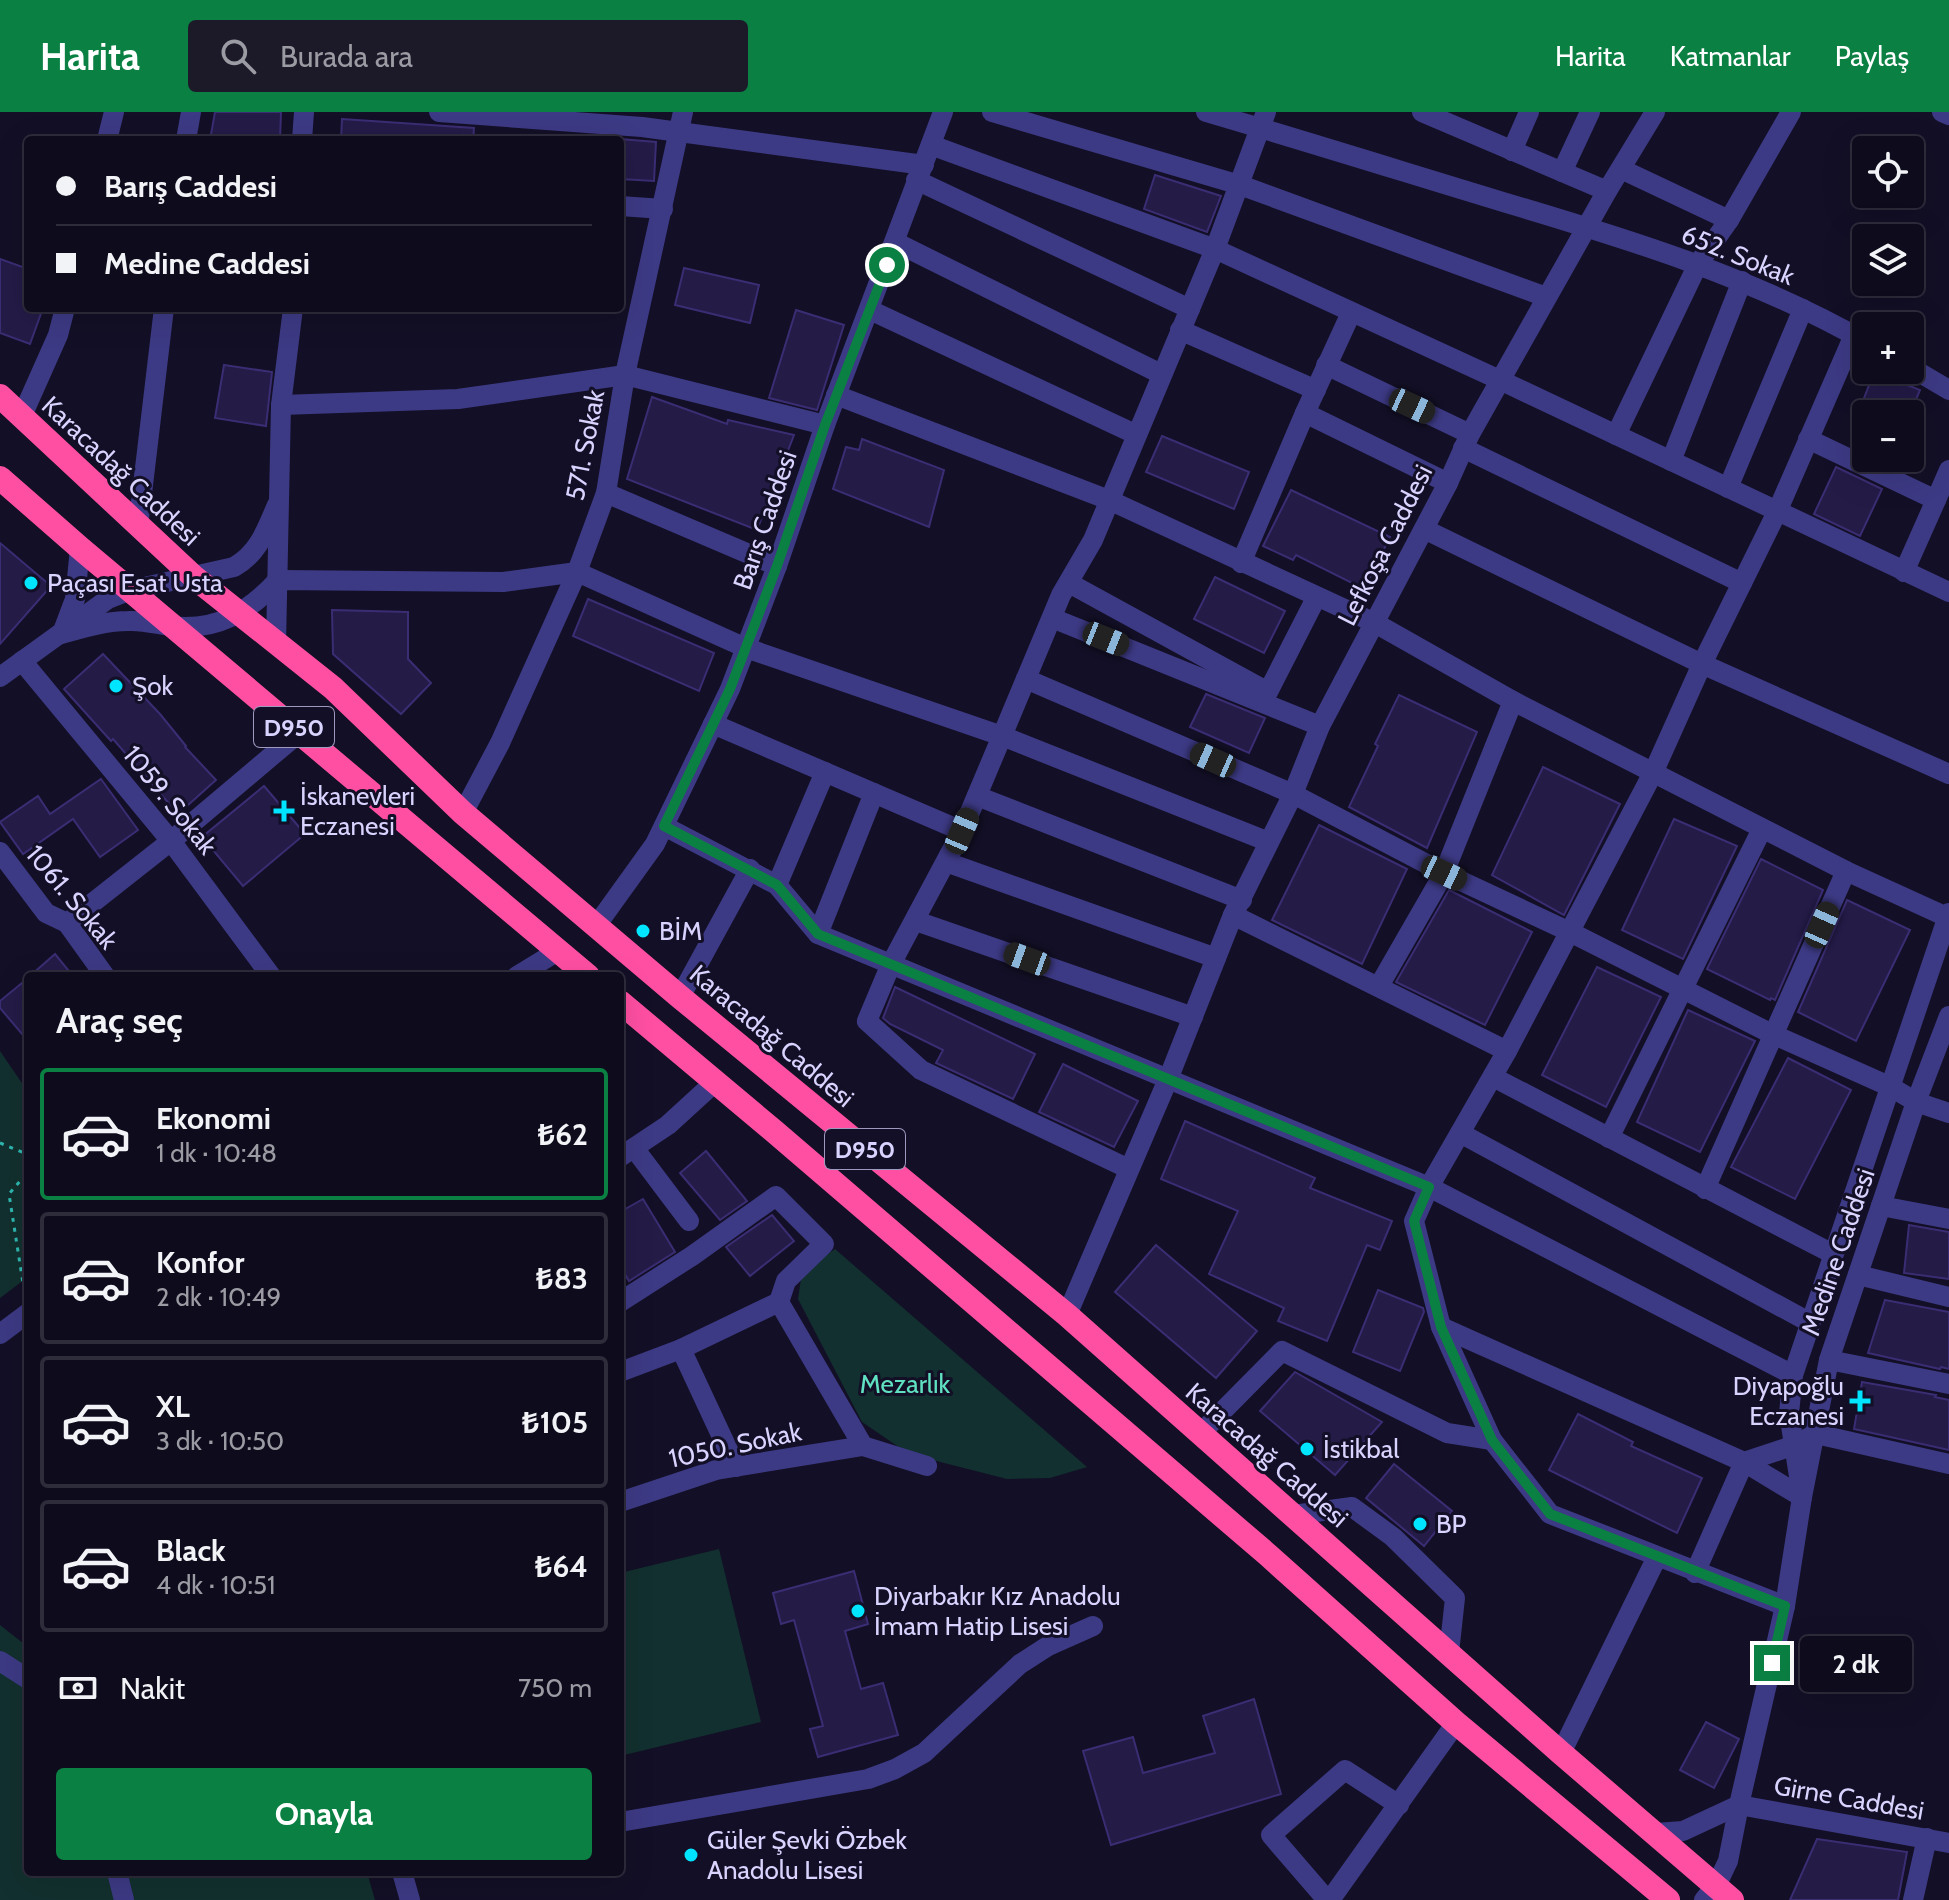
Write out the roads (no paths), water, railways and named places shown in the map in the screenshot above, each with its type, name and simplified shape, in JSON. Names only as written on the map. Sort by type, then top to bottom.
[{"type":"highway","name":"Karacadağ Caddesi","points":[[0,396],[195,578],[333,688],[463,813],[680,997],[1067,1315],[1561,1753],[1656,1833],[1718,1895]]},
{"type":"highway","name":"D950","points":[[0,478],[583,972]]},
{"type":"highway","name":"D950","points":[[624,1005],[1268,1555],[1456,1723],[1668,1900]]},
{"type":"street","points":[[108,136],[114,112]]},
{"type":"street","points":[[187,136],[191,112]]},
{"type":"street","points":[[302,136],[304,112]]},
{"type":"street","points":[[439,112],[681,121],[924,163],[1215,249],[1949,592]]},
{"type":"street","name":"Barış Caddesi","points":[[596,926],[655,844],[746,648],[836,395],[943,112]]},
{"type":"street","points":[[992,112],[1240,185],[1546,297]]},
{"type":"street","name":"652. Sokak","points":[[1206,112],[1264,120],[1698,264],[1803,309],[1852,335]]},
{"type":"street","points":[[1422,112],[1446,117],[1512,151],[1607,191]]},
{"type":"street","points":[[1512,151],[1529,112]]},
{"type":"street","points":[[1562,172],[1590,112]]},
{"type":"street","name":"Lefkoşa Caddesi","points":[[1067,1315],[1169,1077],[1216,958],[1293,794],[1320,726],[1467,441],[1586,227],[1655,112]]},
{"type":"street","points":[[1616,435],[1698,264],[1729,220],[1791,112]]},
{"type":"street","points":[[1942,112],[1949,115]]},
{"type":"street","points":[[1129,1169],[921,1070],[867,1021],[891,964],[962,831],[1052,618],[1093,540],[1215,249],[1264,120]]},
{"type":"street","name":"571. Sokak","points":[[463,813],[500,743],[577,572],[606,493],[625,375],[681,121]]},
{"type":"street","points":[[924,163],[1190,309]]},
{"type":"street","points":[[1621,169],[1729,220]]},
{"type":"street","points":[[624,206],[663,209]]},
{"type":"street","points":[[895,242],[1161,374]]},
{"type":"street","points":[[1671,461],[1742,281]]},
{"type":"street","points":[[1728,488],[1803,309]]},
{"type":"street","points":[[870,310],[1135,434]]},
{"type":"street","points":[[22,416],[58,335],[64,312]]},
{"type":"street","points":[[138,527],[164,312]]},
{"type":"street","points":[[276,644],[281,405],[293,312]]},
{"type":"street","points":[[1241,563],[1351,313]]},
{"type":"street","points":[[1180,330],[1316,390]]},
{"type":"street","points":[[1785,1606],[1550,1514],[1492,1440],[1441,1327],[1414,1221],[1429,1187],[1493,1077],[1654,771],[1702,664],[1777,512],[1808,439],[1852,354]]},
{"type":"street","points":[[1326,365],[1742,583]]},
{"type":"street","points":[[281,405],[458,399],[625,375],[825,425]]},
{"type":"street","points":[[1924,375],[1949,390]]},
{"type":"street","points":[[836,395],[1109,500],[1375,623],[1513,701],[1762,829],[1846,871],[1948,916],[1793,1375],[1789,1413],[1802,1497]]},
{"type":"street","points":[[1305,413],[1448,483]]},
{"type":"street","points":[[1808,439],[1936,500]]},
{"type":"street","points":[[1904,572],[1949,470]]},
{"type":"street","points":[[606,493],[777,566]]},
{"type":"street","points":[[0,677],[100,604],[131,590],[195,578],[245,561],[261,542],[277,505]]},
{"type":"street","points":[[1424,529],[1702,664],[1949,774]]},
{"type":"street","points":[[61,634],[75,599],[80,548]]},
{"type":"street","points":[[61,634],[98,624],[130,620],[173,627],[219,622],[258,601],[278,580],[503,582],[577,572],[746,648],[1002,736],[1269,842]]},
{"type":"street","points":[[1069,583],[1268,692],[1316,598]]},
{"type":"street","points":[[1052,618],[1320,726]]},
{"type":"street","name":"1059. Sokak","points":[[22,661],[171,841],[268,972]]},
{"type":"street","points":[[1026,679],[1293,794],[1444,873],[1570,932],[1772,1034],[1891,1087],[1916,1102],[1949,1113]]},
{"type":"street","points":[[1379,986],[1444,873],[1513,701]]},
{"type":"street","points":[[713,724],[962,831]]},
{"type":"street","points":[[67,923],[171,841],[300,732]]},
{"type":"street","points":[[777,885],[825,772]]},
{"type":"street","points":[[818,934],[874,793]]},
{"type":"street","points":[[977,796],[1238,908],[1379,986],[1507,1051]]},
{"type":"street","points":[[664,826],[777,885],[818,934],[1429,1187],[1793,1375]]},
{"type":"street","points":[[1609,1138],[1762,829]]},
{"type":"street","name":"1061. Sokak","points":[[0,852],[46,913],[67,923],[102,972]]},
{"type":"street","points":[[946,862],[1216,958]]},
{"type":"street","points":[[680,997],[750,869]]},
{"type":"street","points":[[1705,1189],[1846,871]]},
{"type":"street","points":[[916,921],[1193,1017]]},
{"type":"street","points":[[524,972],[558,951]]},
{"type":"street","name":"Medine Caddesi","points":[[1718,1895],[1785,1606],[1802,1497],[1829,1360],[1916,1102],[1949,1016]]},
{"type":"street","points":[[1493,1077],[1833,1254]]},
{"type":"street","points":[[689,1221],[627,1152],[668,1125],[715,1082]]},
{"type":"street","points":[[1460,1133],[1809,1322]]},
{"type":"street","points":[[624,1299],[776,1196],[824,1244],[786,1281],[779,1302],[681,1349],[624,1370]]},
{"type":"street","points":[[1881,1206],[1949,1219]]},
{"type":"street","points":[[1858,1275],[1949,1297]]},
{"type":"street","points":[[779,1302],[863,1446],[927,1466]]},
{"type":"street","points":[[1,1330],[24,1308]]},
{"type":"street","points":[[1441,1327],[1744,1462],[1802,1497]]},
{"type":"street","points":[[681,1349],[736,1467]]},
{"type":"street","points":[[1200,1434],[1282,1351],[1447,1433],[1492,1440]]},
{"type":"street","points":[[1829,1360],[1949,1384]]},
{"type":"street","points":[[1695,1573],[1744,1462],[1792,1446],[1816,1434],[1949,1464]]},
{"type":"street","name":"1050. Sokak","points":[[624,1501],[716,1470],[863,1446]]},
{"type":"street","points":[[1293,1515],[1352,1507],[1393,1537],[1455,1598],[1449,1653]]},
{"type":"street","points":[[1561,1753],[1657,1557]]},
{"type":"street","points":[[624,1821],[868,1779],[895,1769],[924,1753],[1020,1664],[1048,1646],[1093,1626]]},
{"type":"street","points":[[0,1661],[24,1676]]},
{"type":"street","points":[[1399,1805],[1345,1770],[1271,1835],[1329,1900],[1399,1805],[1456,1723]]},
{"type":"street","points":[[1656,1833],[1683,1831],[1739,1805]]},
{"type":"street","name":"Girne Caddesi","points":[[1739,1805],[1949,1843]]},
{"type":"street","points":[[1913,1900],[1927,1838]]},
{"type":"street","points":[[118,1876],[124,1900]]},
{"type":"street","points":[[403,1876],[410,1900]]},
{"type":"place","name":"Paçası Esat Usta","points":[[31,583]]},
{"type":"place","name":"Şok","points":[[116,686]]},
{"type":"place","name":"İskanevleri Eczanesi","points":[[284,811]]},
{"type":"place","name":"BİM","points":[[643,931]]},
{"type":"place","name":"Diyapoğlu Eczanesi","points":[[1860,1401]]},
{"type":"place","name":"İstikbal","points":[[1307,1449]]},
{"type":"place","name":"BP","points":[[1420,1524]]},
{"type":"place","name":"Diyarbakır Kız Anadolu İmam Hatip Lisesi","points":[[858,1611]]},
{"type":"place","name":"Güler Şevki Özbek Anadolu Lisesi","points":[[691,1855]]},
{"type":"park label","name":"Mezarlık","points":[[905,1384]]}]
